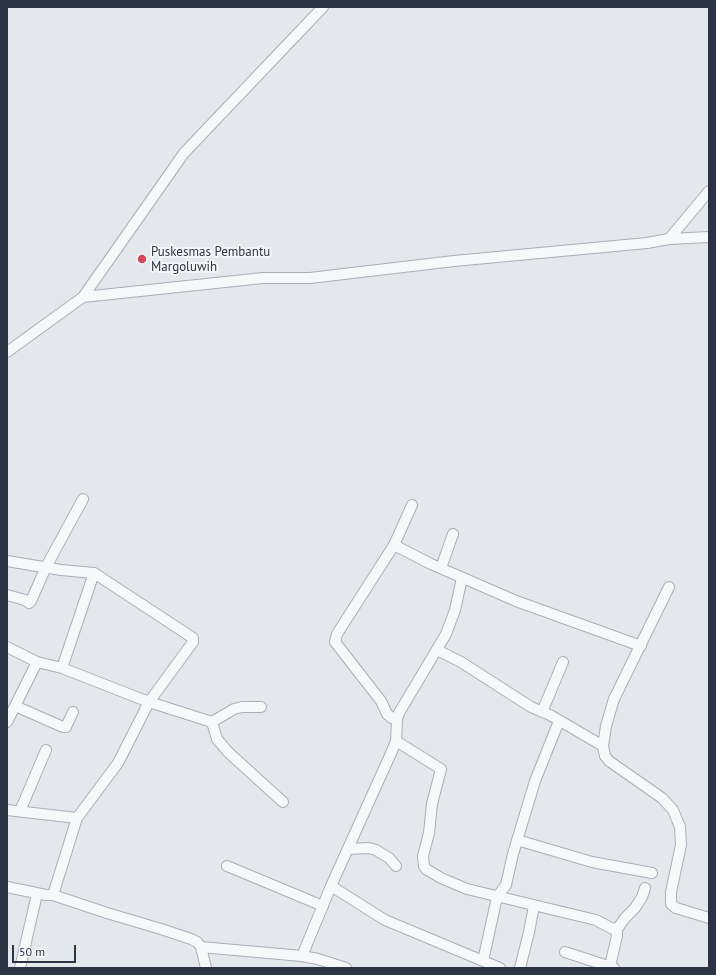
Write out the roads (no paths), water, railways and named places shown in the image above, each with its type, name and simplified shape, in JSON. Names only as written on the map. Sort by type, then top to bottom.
[{"type":"street","points":[[7,352],[83,297],[184,153],[322,7]]},
{"type":"street","points":[[669,239],[709,191]]},
{"type":"street","points":[[83,297],[263,278],[310,278],[454,261],[647,243],[669,239],[709,237]]},
{"type":"street","points":[[7,595],[26,600],[29,603],[31,601],[46,567],[83,499]]},
{"type":"street","points":[[397,719],[392,718],[387,714],[381,701],[335,642],[337,634],[394,545],[412,505]]},
{"type":"street","points":[[441,568],[453,534]]},
{"type":"street","points":[[394,545],[462,578],[516,601],[641,646]]},
{"type":"street","points":[[7,561],[61,570],[94,573],[193,638],[193,642],[149,702],[118,763],[77,818],[53,895]]},
{"type":"street","points":[[62,668],[94,573]]},
{"type":"street","points":[[302,956],[331,886],[385,769],[396,741],[397,719],[403,705],[437,650],[449,626],[456,605],[462,578]]},
{"type":"street","points":[[669,586],[614,699],[606,726],[603,746],[605,756],[609,761],[662,798],[673,810],[680,826],[681,845],[671,892],[671,904],[676,908],[709,918]]},
{"type":"street","points":[[7,647],[37,662],[62,668],[149,702],[212,722],[242,706],[261,707]]},
{"type":"street","points":[[437,650],[462,662],[522,702],[603,746]]},
{"type":"street","points":[[7,722],[37,662]]},
{"type":"street","points":[[542,712],[563,662]]},
{"type":"street","points":[[14,706],[63,727],[66,727],[73,712]]},
{"type":"street","points":[[483,962],[497,897],[506,885],[517,840],[535,780],[559,721]]},
{"type":"street","points":[[212,722],[217,739],[228,752],[283,802]]},
{"type":"street","points":[[396,741],[441,769],[432,804],[429,832],[424,856],[424,866],[441,878],[467,889],[596,920],[613,928],[617,932],[612,967],[565,952]]},
{"type":"street","points":[[20,811],[46,750]]},
{"type":"street","points":[[7,810],[77,818]]},
{"type":"street","points":[[517,840],[592,862],[652,873]]},
{"type":"street","points":[[348,849],[369,848],[390,858],[396,866]]},
{"type":"street","points":[[227,866],[324,906]]},
{"type":"street","points":[[331,886],[384,920],[500,968]]},
{"type":"street","points":[[7,887],[37,894],[53,895],[191,939],[197,942],[201,947],[206,968]]},
{"type":"street","points":[[613,928],[618,928],[635,908],[642,897],[645,888]]},
{"type":"street","points":[[20,968],[37,894]]},
{"type":"street","points":[[520,968],[534,906]]},
{"type":"street","points":[[201,947],[302,956],[317,964],[346,968]]},
{"type":"place","name":"Puskesmas Pembantu Margoluwih","points":[[142,259]]}]
